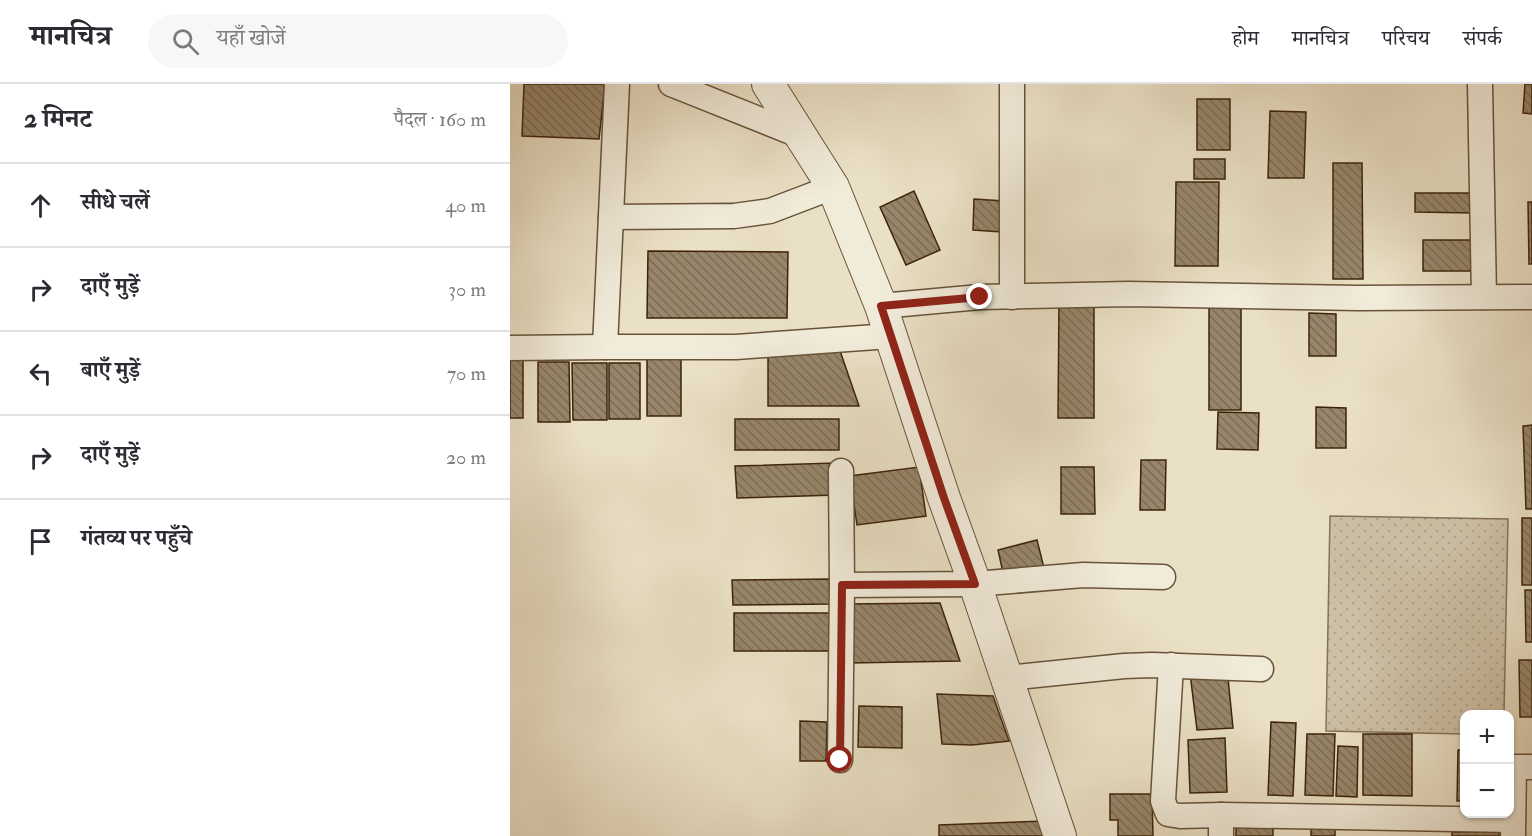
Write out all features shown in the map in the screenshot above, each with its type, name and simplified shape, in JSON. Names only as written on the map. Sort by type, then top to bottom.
[{"type":"street","points":[[605,346],[617,84]]},
{"type":"street","points":[[671,84],[801,136]]},
{"type":"street","points":[[768,84],[833,188],[881,306],[1060,836]]},
{"type":"street","points":[[1012,84],[1012,297]]},
{"type":"street","points":[[1480,84],[1484,297]]},
{"type":"street","points":[[611,217],[734,216],[770,210],[833,188]]},
{"type":"street","points":[[881,306],[980,297],[1129,294],[1358,298],[1532,297]]},
{"type":"street","points":[[510,348],[736,347],[890,336]]},
{"type":"street","points":[[840,760],[841,471]]},
{"type":"street","points":[[842,585],[975,584],[1083,575],[1163,577]]},
{"type":"street","points":[[1007,678],[1152,665],[1261,669]]},
{"type":"street","points":[[1171,665],[1162,801],[1168,814],[1221,825],[1513,828],[1514,767],[1532,767]]},
{"type":"shaded area","points":[[1330,516],[1508,519],[1504,710],[1460,710],[1460,734],[1326,731]]},
{"type":"building","points":[[524,84],[605,84],[599,139],[522,136]]},
{"type":"building","points":[[1525,84],[1532,84],[1532,114],[1523,113]]},
{"type":"building","points":[[1197,99],[1230,99],[1230,150],[1197,150]]},
{"type":"building","points":[[1270,111],[1306,112],[1304,178],[1268,178]]},
{"type":"building","points":[[1194,159],[1225,159],[1225,179],[1194,179]]},
{"type":"building","points":[[1333,163],[1362,163],[1363,279],[1333,279]]},
{"type":"building","points":[[1176,182],[1219,182],[1218,266],[1175,266]]},
{"type":"building","points":[[914,191],[940,250],[906,265],[880,207]]},
{"type":"building","points":[[1415,193],[1474,193],[1474,213],[1415,212]]},
{"type":"building","points":[[974,199],[1004,201],[1002,232],[973,230]]},
{"type":"building","points":[[1528,202],[1532,202],[1532,264],[1529,264]]},
{"type":"building","points":[[1423,240],[1479,240],[1479,271],[1423,271]]},
{"type":"building","points":[[648,251],[788,252],[787,318],[647,318]]},
{"type":"building","points":[[1059,298],[1094,298],[1094,418],[1058,418]]},
{"type":"building","points":[[1209,300],[1241,300],[1241,410],[1209,410]]},
{"type":"building","points":[[1309,313],[1336,314],[1336,356],[1309,356]]},
{"type":"building","points":[[768,345],[838,345],[859,406],[768,406]]},
{"type":"building","points":[[510,351],[523,351],[523,418],[510,418]]},
{"type":"building","points":[[647,355],[681,355],[681,416],[647,416]]},
{"type":"building","points":[[538,362],[569,362],[570,422],[538,422]]},
{"type":"building","points":[[572,363],[607,363],[607,420],[573,420]]},
{"type":"building","points":[[609,363],[640,363],[640,419],[609,419]]},
{"type":"building","points":[[1316,407],[1346,408],[1346,448],[1316,448]]},
{"type":"building","points":[[1218,412],[1259,413],[1258,450],[1217,449]]},
{"type":"building","points":[[735,419],[839,419],[839,450],[735,450]]},
{"type":"building","points":[[1532,425],[1532,509],[1526,509],[1523,426]]},
{"type":"building","points":[[1141,460],[1166,460],[1165,510],[1140,510]]},
{"type":"building","points":[[835,463],[836,495],[737,498],[735,466]]},
{"type":"building","points":[[919,467],[926,516],[857,525],[850,476]]},
{"type":"building","points":[[1061,467],[1094,467],[1095,514],[1061,514]]},
{"type":"building","points":[[1522,518],[1532,518],[1532,585],[1522,585]]},
{"type":"building","points":[[1037,540],[1044,568],[1004,577],[998,550]]},
{"type":"building","points":[[833,579],[833,604],[733,605],[732,580]]},
{"type":"building","points":[[1525,590],[1532,590],[1532,642],[1526,642]]},
{"type":"building","points":[[940,603],[960,661],[850,663],[848,604]]},
{"type":"building","points":[[734,613],[833,613],[832,651],[734,651]]},
{"type":"building","points":[[1519,660],[1532,660],[1532,717],[1520,717]]},
{"type":"building","points":[[1190,673],[1228,678],[1233,728],[1197,730]]},
{"type":"building","points":[[937,694],[993,696],[1009,741],[972,745],[942,744]]},
{"type":"building","points":[[859,706],[902,707],[902,748],[858,747]]},
{"type":"building","points":[[800,721],[827,722],[826,761],[800,761]]},
{"type":"building","points":[[1271,722],[1296,723],[1293,796],[1268,795]]},
{"type":"building","points":[[1307,734],[1335,734],[1333,796],[1305,795]]},
{"type":"building","points":[[1363,734],[1412,734],[1412,796],[1363,795]]},
{"type":"building","points":[[1225,738],[1227,792],[1190,793],[1188,740]]},
{"type":"building","points":[[1338,746],[1358,747],[1357,797],[1336,796]]},
{"type":"building","points":[[1458,750],[1460,750],[1460,801],[1457,801]]},
{"type":"building","points":[[1110,794],[1152,794],[1153,836],[1118,836],[1118,820],[1110,820]]},
{"type":"building","points":[[1236,818],[1273,819],[1273,836],[1236,836]]},
{"type":"building","points":[[1311,820],[1335,821],[1335,836],[1311,836]]},
{"type":"building","points":[[1045,821],[1046,836],[939,836],[939,825]]},
{"type":"building","points":[[1452,832],[1499,832],[1499,836],[1452,836]]},
{"type":"route","points":[[840,760],[842,585],[975,584],[944,498],[881,306],[980,297]]}]
